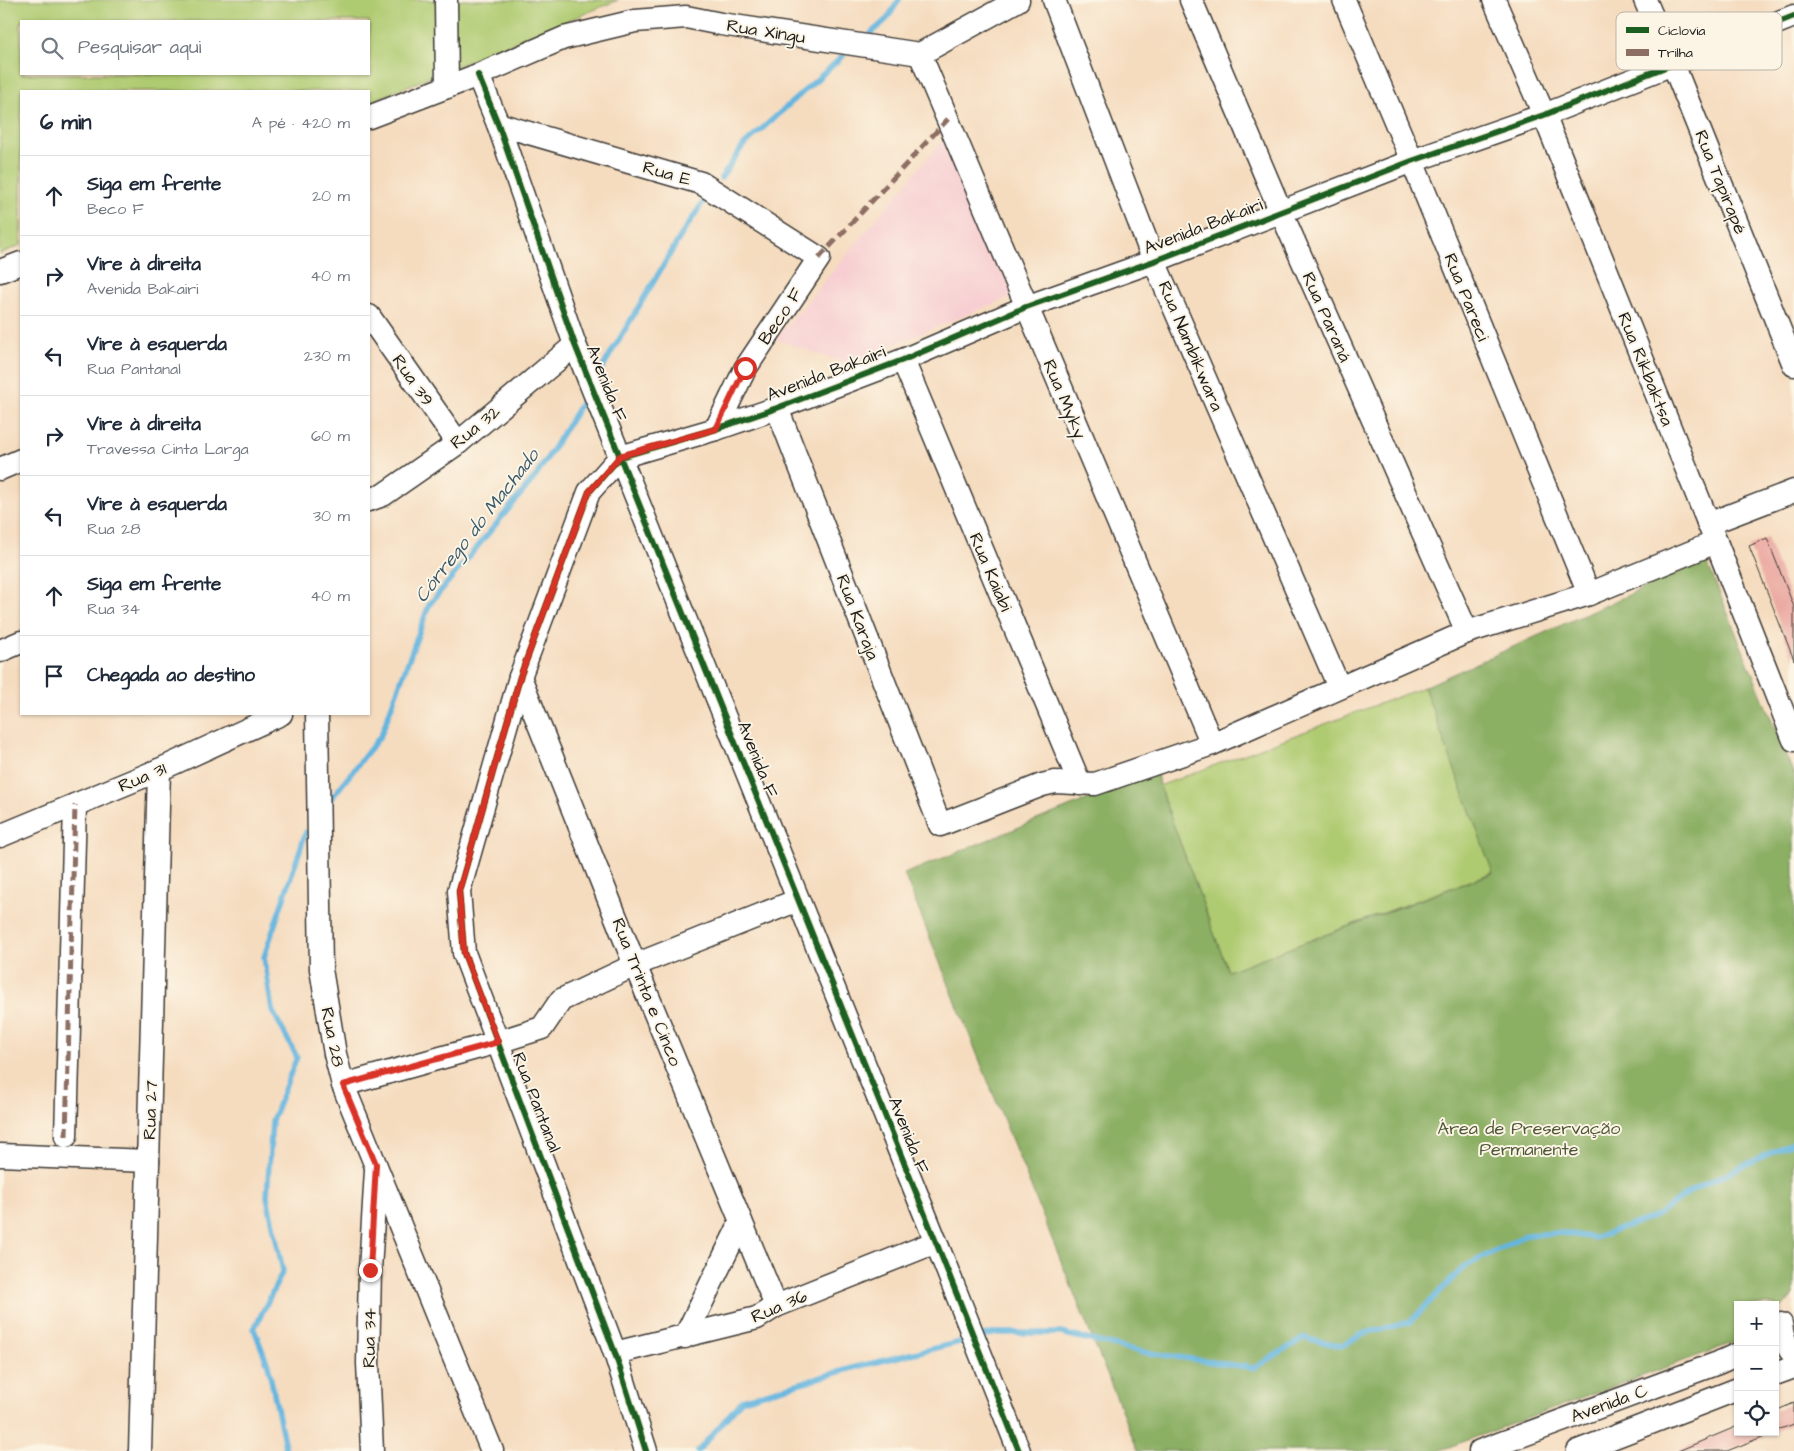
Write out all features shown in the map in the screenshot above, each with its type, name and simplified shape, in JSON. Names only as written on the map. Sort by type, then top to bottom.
[{"type":"street","points":[[446,0],[447,87]]},
{"type":"street","points":[[920,54],[1018,0]]},
{"type":"street","name":"Rua Nambikwara","points":[[1054,0],[1154,262],[1339,687]]},
{"type":"street","name":"Rua Paraná","points":[[1191,0],[1281,212],[1467,632]]},
{"type":"street","name":"Rua Pareci","points":[[1344,0],[1589,594]]},
{"type":"street","name":"Rua Rikbaktsa","points":[[1494,0],[1544,115],[1794,740]]},
{"type":"street","name":"Rua Tapirapé","points":[[1646,0],[1651,12]]},
{"type":"street","points":[[1790,0],[1794,9]]},
{"type":"street","name":"Avenida Bakairi","points":[[1782,21],[1794,16]]},
{"type":"street","name":"Rua Xingu","points":[[370,117],[478,75],[564,38],[635,21],[686,17],[920,54]]},
{"type":"street","name":"Rua Myky","points":[[920,54],[1212,744]]},
{"type":"street","name":"Avenida Bakairi","points":[[620,456],[716,429],[776,408],[902,360],[1026,307],[1154,262],[1412,161],[1544,115],[1658,70]]},
{"type":"street","name":"Rua Tapirapé","points":[[1675,70],[1794,366]]},
{"type":"street","name":"Avenida F","points":[[478,75],[498,124],[575,345],[1019,1451]]},
{"type":"street","name":"Rua E","points":[[498,124],[701,183],[819,258]]},
{"type":"street","name":"Beco F","points":[[716,429],[745,368],[819,258]]},
{"type":"street","points":[[0,271],[20,263]]},
{"type":"street","name":"Rua 39","points":[[370,317],[458,443]]},
{"type":"street","name":"Rua 32","points":[[370,500],[383,495],[458,443],[575,345]]},
{"type":"street","name":"Rua Kaiabi","points":[[902,360],[1080,784]]},
{"type":"street","name":"Rua Karaja","points":[[776,408],[940,825],[1042,785],[1055,782],[1080,784]]},
{"type":"street","name":"Rua Pantanal","points":[[620,456],[589,492],[520,677],[459,891],[464,953],[615,1354],[646,1451]]},
{"type":"street","points":[[0,468],[20,460]]},
{"type":"street","points":[[1080,784],[1094,784],[1114,778],[1212,744],[1467,632],[1589,594],[1794,491]]},
{"type":"street","points":[[0,650],[20,642]]},
{"type":"street","name":"Rua Trinta e Cinco","points":[[520,677],[635,965],[776,1306]]},
{"type":"street","name":"Rua 31","points":[[0,836],[159,770],[279,715]]},
{"type":"street","name":"Rua 28","points":[[317,715],[321,969],[335,1054],[343,1085],[492,1451]]},
{"type":"street","name":"Rua 27","points":[[140,1451],[159,770]]},
{"type":"street","points":[[66,1136],[75,805]]},
{"type":"street","points":[[343,1085],[542,1028],[561,1000],[635,965],[798,900]]},
{"type":"street","points":[[0,1155],[148,1161]]},
{"type":"street","name":"Rua 34","points":[[372,1451],[368,1363],[370,1270],[376,1164]]},
{"type":"street","points":[[685,1337],[741,1222]]},
{"type":"street","name":"Rua 36","points":[[615,1354],[757,1318],[776,1306],[936,1242]]},
{"type":"street","points":[[1783,1322],[1782,1335],[1794,1354]]},
{"type":"street","name":"Avenida C","points":[[1480,1451],[1734,1356]]},
{"type":"street","points":[[1779,1373],[1794,1367]]},
{"type":"street","name":"Avenida C","points":[[1578,1451],[1734,1391]]},
{"type":"shaded area","points":[[947,135],[1015,295],[846,364],[776,339]]},
{"type":"green space","points":[[0,0],[618,0],[370,102],[370,90],[20,90],[20,245],[0,254]]},
{"type":"green space","name":"Área de Preservação Permanente","points":[[1706,560],[1794,775],[1794,1296],[1779,1309],[1779,1301],[1734,1301],[1734,1342],[1438,1451],[1138,1451],[904,874],[1157,771],[1159,786],[1228,971],[1493,873],[1424,687]]},
{"type":"green space","points":[[1424,687],[1493,872],[1228,971],[1159,786]]},
{"type":"building","points":[[1767,538],[1794,607],[1794,660],[1749,546]]},
{"type":"building","points":[[1794,1403],[1794,1424],[1779,1430],[1779,1409]]},
{"type":"building","points":[[1734,1428],[1734,1436],[1764,1436],[1727,1451],[1678,1451]]},
{"type":"waterway","name":"Córrego do Machado","points":[[871,33],[887,19],[899,0]]},
{"type":"waterway","name":"Córrego do Machado","points":[[721,178],[743,146],[843,56]]},
{"type":"waterway","name":"Córrego do Machado","points":[[601,370],[703,202]]},
{"type":"waterway","name":"Córrego do Machado","points":[[331,799],[381,735],[429,605],[536,476],[582,402]]},
{"type":"waterway","name":"Córrego do Machado","points":[[286,1451],[268,1365],[254,1329],[283,1271],[267,1197],[272,1121],[297,1057],[272,1010],[264,957],[306,832]]},
{"type":"waterway","points":[[980,1337],[996,1333],[1061,1333],[1142,1352],[1254,1368],[1304,1338],[1342,1346],[1362,1334],[1410,1322],[1464,1267],[1526,1235],[1563,1233],[1595,1238],[1656,1216],[1692,1190],[1794,1142]]},
{"type":"waterway","points":[[698,1451],[742,1400],[856,1367],[969,1340]]},
{"type":"marked path","points":[[819,258],[948,119]]},
{"type":"marked path","points":[[66,1136],[75,805]]},
{"type":"cycle path","points":[[1782,21],[1794,16]]},
{"type":"cycle path","points":[[646,1451],[615,1353],[464,953],[459,891],[520,677],[589,492],[620,457],[716,429],[777,408],[903,360],[1026,307],[1154,261],[1412,161],[1544,115],[1658,70]]},
{"type":"cycle path","points":[[478,75],[498,124],[575,345],[1019,1451]]},
{"type":"route","points":[[370,1270],[376,1164],[343,1085],[498,1042],[464,953],[459,891],[520,677],[589,492],[620,456],[716,429],[745,368]]}]
